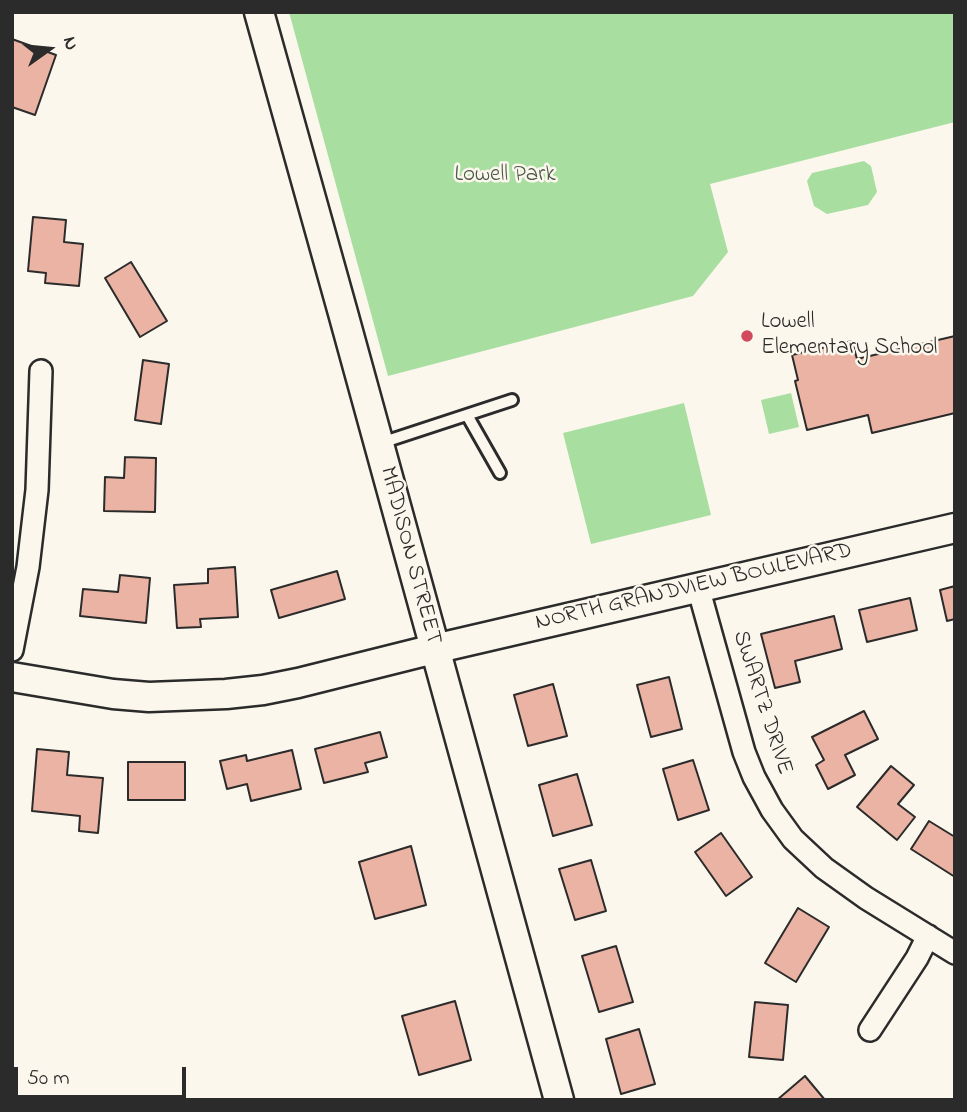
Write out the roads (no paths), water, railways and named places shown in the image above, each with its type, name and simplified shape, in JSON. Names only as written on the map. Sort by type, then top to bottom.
[{"type":"street","name":"MADISON STREET","points":[[259,12],[559,1100]]},
{"type":"street","points":[[12,650],[28,567],[37,490],[41,371]]},
{"type":"street","name":"NORTH GRANDVIEW BOULEVARD","points":[[12,677],[113,694],[149,696],[226,694],[298,683],[955,528]]},
{"type":"street","name":"SWARTZ DRIVE","points":[[698,587],[744,752],[772,810],[793,839],[824,868],[866,898],[955,953]]},
{"type":"street","points":[[870,1030],[928,936]]},
{"type":"lane","points":[[378,444],[512,400]]},
{"type":"lane","points":[[467,415],[500,473]]},
{"type":"place","name":"Lowell Elementary School","points":[[747,336]]},
{"type":"park label","name":"Lowell Park","points":[[505,176]]}]
